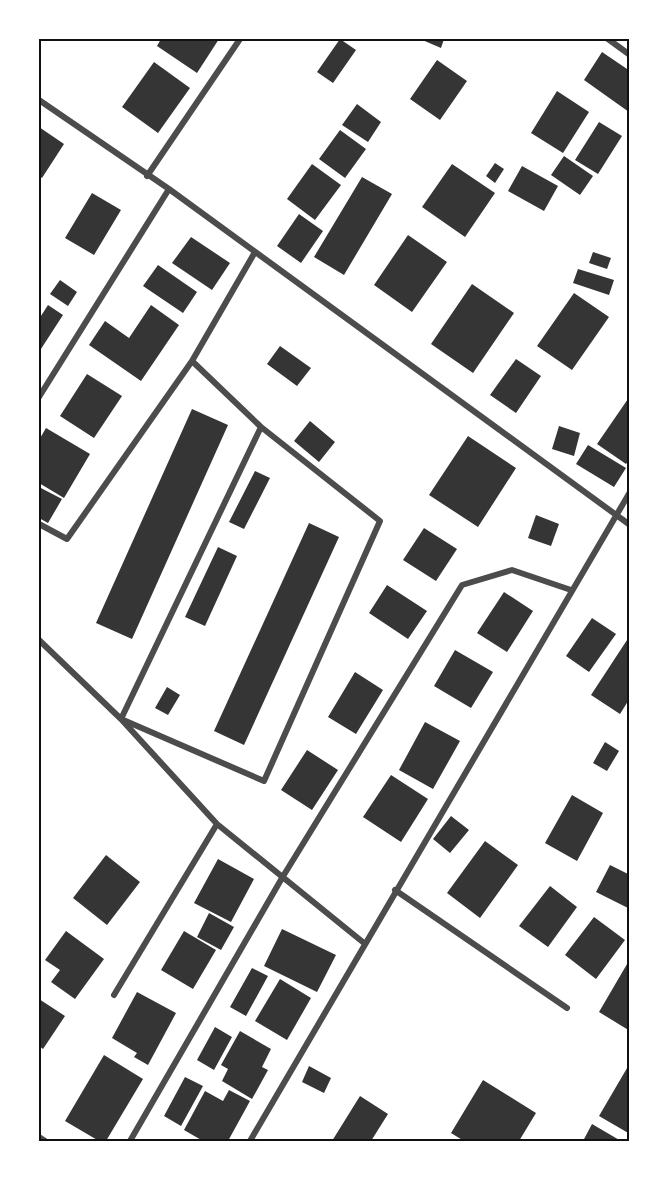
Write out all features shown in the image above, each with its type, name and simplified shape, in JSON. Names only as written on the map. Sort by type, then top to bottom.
[{"type":"street","points":[[147,176],[240,39]]},
{"type":"street","points":[[608,39],[630,55]]},
{"type":"street","points":[[39,100],[169,189],[630,525]]},
{"type":"street","points":[[39,397],[169,189]]},
{"type":"street","points":[[39,524],[67,539],[192,361],[255,252]]},
{"type":"street","points":[[120,719],[264,781],[380,521],[261,427],[192,361]]},
{"type":"street","points":[[120,719],[261,427]]},
{"type":"street","points":[[249,1141],[630,492]]},
{"type":"street","points":[[130,1141],[282,878],[462,585],[512,570],[571,590]]},
{"type":"street","points":[[39,640],[120,719],[217,824],[364,944]]},
{"type":"street","points":[[114,995],[217,824]]},
{"type":"street","points":[[395,890],[567,1008]]},
{"type":"street","points":[[39,1137],[45,1141]]},
{"type":"building","points":[[161,39],[219,39],[197,73],[157,46]]},
{"type":"building","points":[[340,39],[356,50],[333,83],[317,72]]},
{"type":"building","points":[[420,39],[444,39],[441,48]]},
{"type":"building","points":[[602,52],[630,71],[629,112],[584,80]]},
{"type":"building","points":[[437,60],[467,81],[440,120],[410,99]]},
{"type":"building","points":[[154,62],[190,88],[158,133],[122,107]]},
{"type":"building","points":[[557,91],[589,112],[563,153],[531,133]]},
{"type":"building","points":[[357,104],[381,122],[368,142],[342,125]]},
{"type":"building","points":[[599,122],[622,136],[598,174],[575,160]]},
{"type":"building","points":[[39,127],[64,144],[42,178],[39,176]]},
{"type":"building","points":[[340,130],[366,149],[345,178],[319,159]]},
{"type":"building","points":[[564,156],[593,176],[580,195],[551,175]]},
{"type":"building","points":[[495,163],[504,169],[495,183],[486,176]]},
{"type":"building","points":[[312,164],[341,185],[315,220],[287,199]]},
{"type":"building","points":[[452,164],[495,193],[465,237],[422,207]]},
{"type":"building","points":[[522,166],[558,186],[544,211],[508,191]]},
{"type":"building","points":[[362,177],[392,194],[344,275],[314,257]]},
{"type":"building","points":[[92,193],[121,210],[94,255],[65,238]]},
{"type":"building","points":[[299,214],[323,231],[301,263],[277,246]]},
{"type":"building","points":[[408,235],[447,262],[412,312],[374,285]]},
{"type":"building","points":[[191,237],[230,263],[212,290],[172,263]]},
{"type":"building","points":[[593,252],[611,258],[607,269],[589,263]]},
{"type":"building","points":[[158,265],[197,292],[183,313],[143,286]]},
{"type":"building","points":[[578,269],[614,280],[609,295],[573,283]]},
{"type":"building","points":[[60,280],[77,292],[68,306],[50,294]]},
{"type":"building","points":[[472,284],[514,313],[473,373],[431,344]]},
{"type":"building","points":[[574,293],[609,317],[572,370],[537,346]]},
{"type":"building","points":[[48,305],[63,315],[39,352],[39,319]]},
{"type":"building","points":[[151,305],[179,325],[141,381],[89,345],[105,321],[129,338]]},
{"type":"building","points":[[280,346],[311,368],[297,386],[267,364]]},
{"type":"building","points":[[516,359],[541,376],[516,413],[490,395]]},
{"type":"building","points":[[87,374],[122,396],[94,438],[60,416]]},
{"type":"building","points":[[630,396],[630,459],[626,464],[597,444]]},
{"type":"building","points":[[192,409],[228,425],[132,639],[96,623]]},
{"type":"building","points":[[310,421],[335,442],[319,462],[294,441]]},
{"type":"building","points":[[559,426],[580,433],[574,456],[552,449]]},
{"type":"building","points":[[46,428],[90,454],[64,498],[39,483],[39,440]]},
{"type":"building","points":[[468,436],[516,468],[478,527],[429,495]]},
{"type":"building","points":[[588,445],[626,468],[614,487],[576,464]]},
{"type":"building","points":[[255,471],[270,478],[244,529],[229,522]]},
{"type":"building","points":[[39,487],[62,499],[48,523],[39,518]]},
{"type":"building","points":[[536,515],[559,524],[551,546],[528,538]]},
{"type":"building","points":[[309,523],[339,537],[244,745],[214,731]]},
{"type":"building","points":[[424,528],[457,549],[436,581],[403,560]]},
{"type":"building","points":[[218,547],[237,556],[205,626],[185,617]]},
{"type":"building","points":[[387,585],[427,611],[408,639],[369,613]]},
{"type":"building","points":[[504,592],[533,611],[507,652],[477,633]]},
{"type":"building","points":[[592,618],[616,634],[589,672],[566,656]]},
{"type":"building","points":[[629,637],[630,698],[620,714],[591,695]]},
{"type":"building","points":[[455,650],[493,672],[471,708],[434,686]]},
{"type":"building","points":[[355,672],[383,690],[356,734],[328,717]]},
{"type":"building","points":[[167,687],[180,695],[168,715],[155,708]]},
{"type":"building","points":[[425,722],[460,741],[433,789],[399,770]]},
{"type":"building","points":[[605,742],[619,751],[607,771],[593,763]]},
{"type":"building","points":[[307,750],[338,770],[312,810],[281,790]]},
{"type":"building","points":[[391,775],[428,799],[401,842],[363,817]]},
{"type":"building","points":[[572,795],[603,813],[577,861],[545,843]]},
{"type":"building","points":[[451,816],[469,830],[450,853],[433,839]]},
{"type":"building","points":[[485,841],[518,865],[480,918],[447,893]]},
{"type":"building","points":[[106,855],[140,882],[107,925],[73,898]]},
{"type":"building","points":[[218,859],[254,879],[231,922],[194,903]]},
{"type":"building","points":[[610,865],[630,875],[630,909],[596,892]]},
{"type":"building","points":[[550,886],[577,907],[548,947],[519,926]]},
{"type":"building","points":[[209,913],[234,927],[221,950],[197,937]]},
{"type":"building","points":[[594,917],[625,940],[596,979],[565,955]]},
{"type":"building","points":[[282,929],[336,955],[317,992],[264,966]]},
{"type":"building","points":[[66,931],[104,959],[75,999],[51,982],[60,970],[45,960]]},
{"type":"building","points":[[184,931],[216,950],[193,989],[161,970]]},
{"type":"building","points":[[630,959],[630,1031],[599,1012]]},
{"type":"building","points":[[252,968],[268,976],[246,1016],[230,1007]]},
{"type":"building","points":[[280,979],[311,998],[287,1040],[255,1021]]},
{"type":"building","points":[[137,992],[176,1013],[148,1065],[134,1057],[137,1053],[112,1038]]},
{"type":"building","points":[[39,999],[65,1016],[43,1049],[39,1046]]},
{"type":"building","points":[[215,1027],[232,1037],[214,1070],[197,1060]]},
{"type":"building","points":[[240,1031],[271,1049],[262,1067],[268,1070],[252,1099],[222,1081],[228,1069],[221,1065]]},
{"type":"building","points":[[104,1055],[143,1079],[106,1141],[99,1141],[65,1121]]},
{"type":"building","points":[[630,1063],[630,1134],[599,1116]]},
{"type":"building","points":[[309,1066],[331,1078],[324,1093],[302,1082]]},
{"type":"building","points":[[185,1077],[203,1086],[181,1126],[164,1116]]},
{"type":"building","points":[[483,1080],[536,1113],[519,1141],[464,1141],[451,1133]]},
{"type":"building","points":[[229,1090],[250,1101],[228,1141],[203,1141],[184,1130],[205,1091],[223,1101]]},
{"type":"building","points":[[360,1096],[388,1114],[371,1141],[332,1141]]},
{"type":"building","points":[[592,1124],[621,1141],[583,1141]]}]
